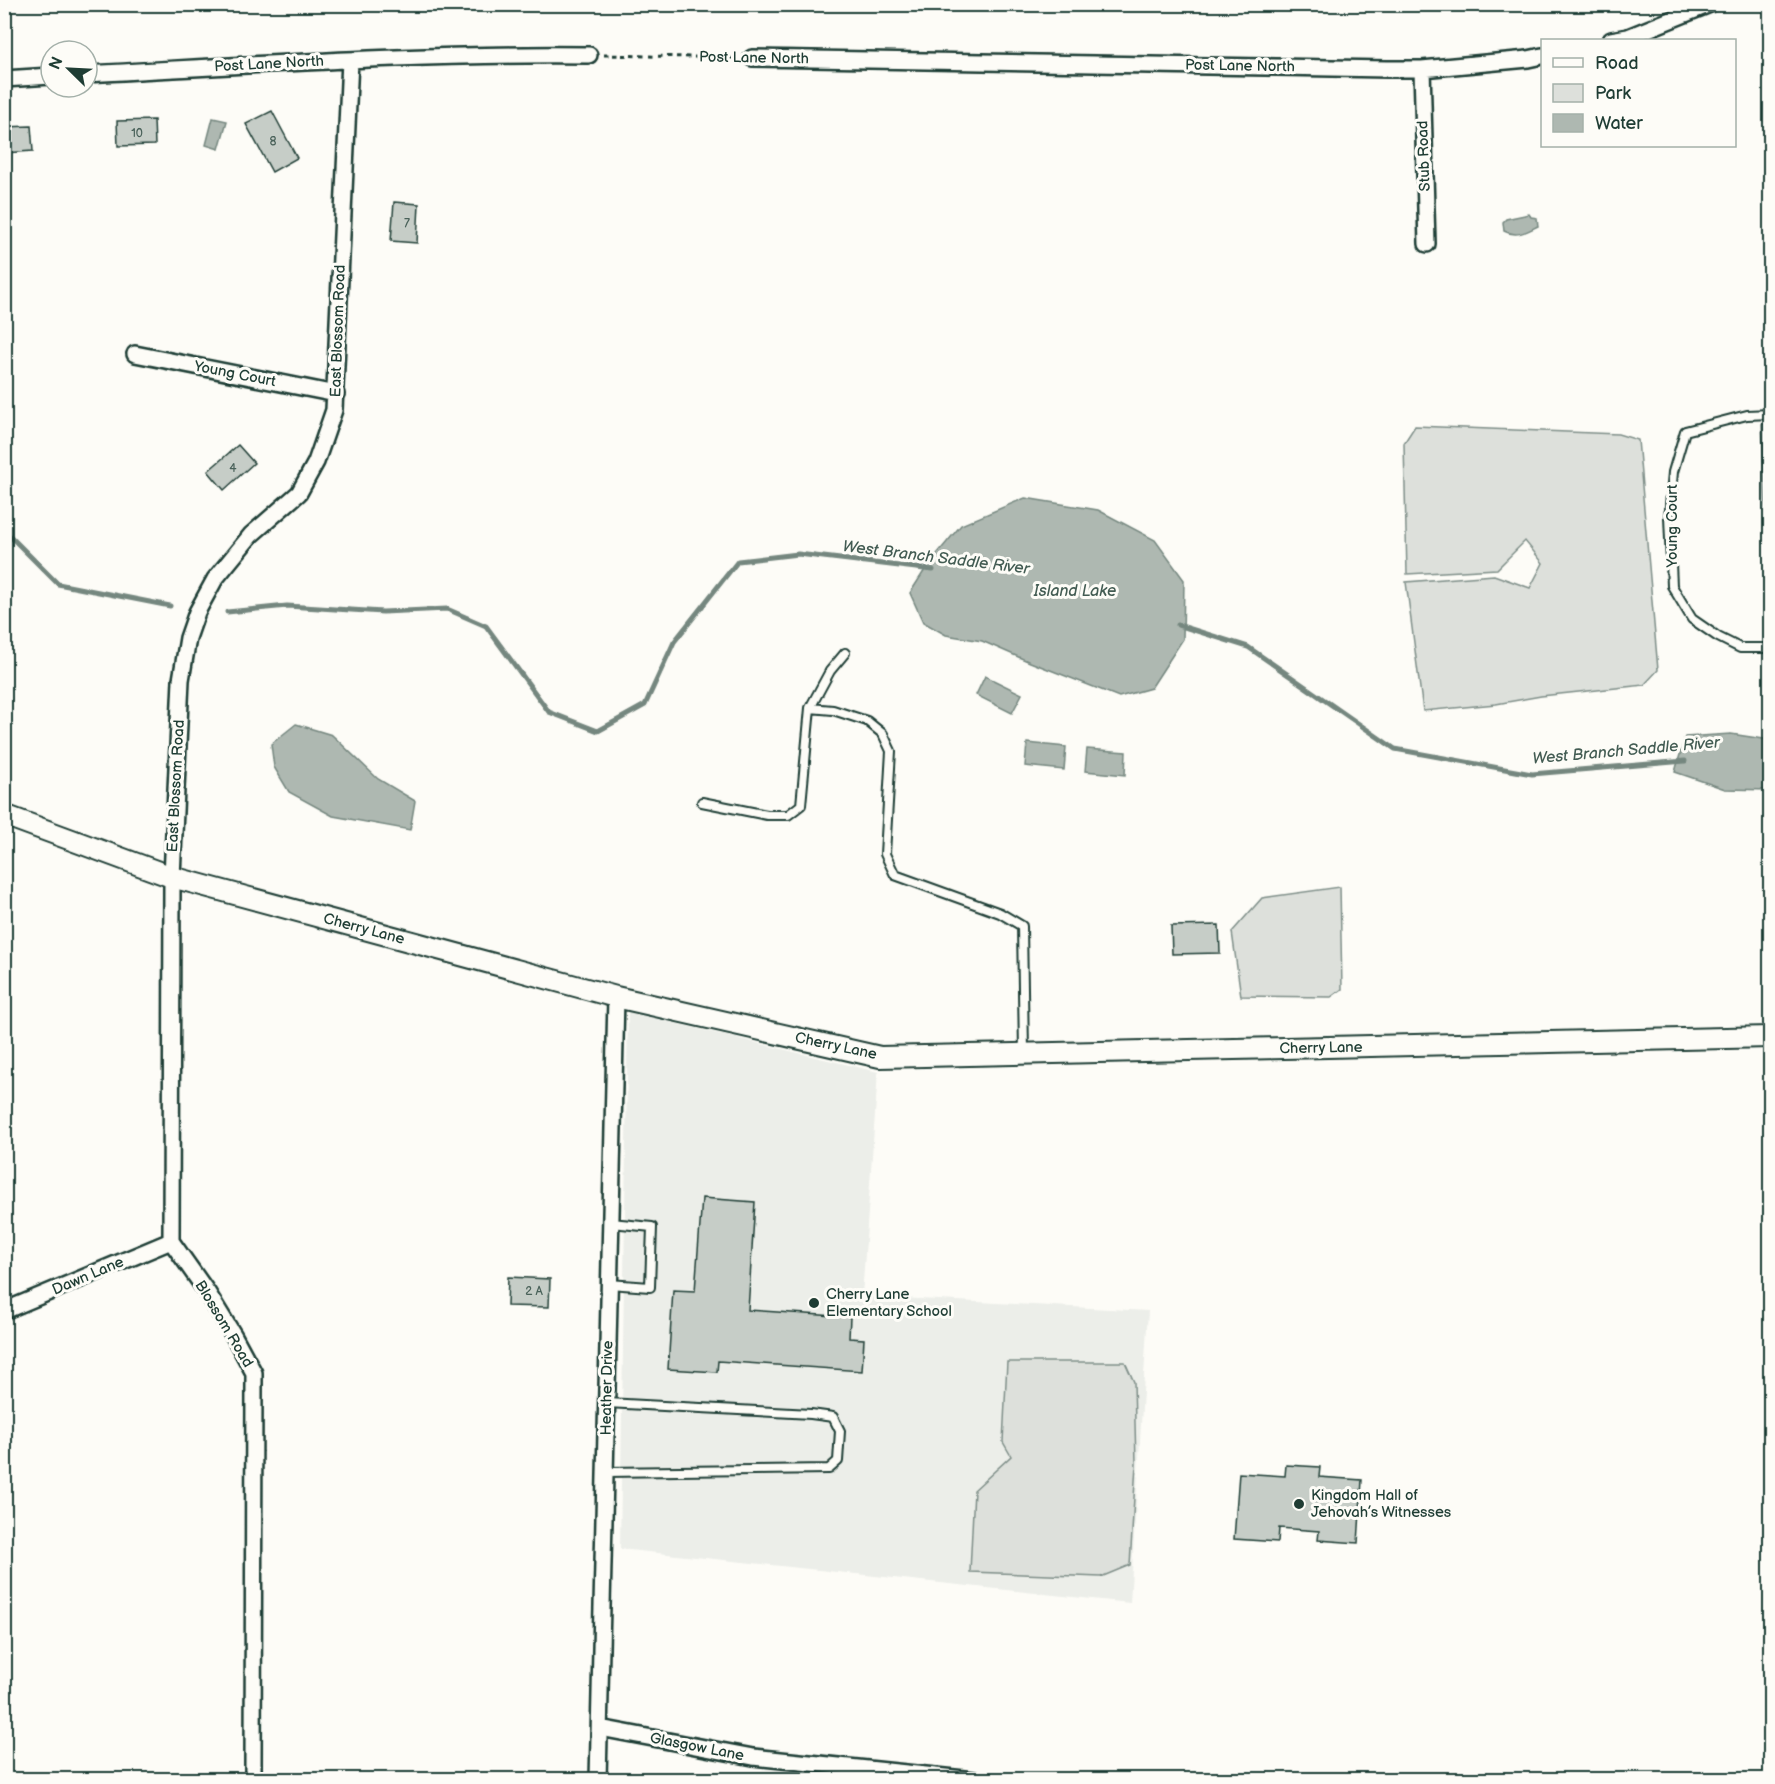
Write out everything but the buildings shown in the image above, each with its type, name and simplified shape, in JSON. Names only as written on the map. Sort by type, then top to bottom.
[{"type":"street","points":[[1617,39],[1628,37],[1710,4]]},
{"type":"street","name":"Post Lane North","points":[[99,73],[350,60],[531,54],[589,55]]},
{"type":"street","name":"Post Lane North","points":[[752,58],[1422,69],[1541,56]]},
{"type":"street","name":"East Blossom Road","points":[[172,877],[181,680],[188,638],[215,579],[250,535],[298,493],[316,462],[334,410],[350,60]]},
{"type":"street","name":"Stub Road","points":[[1422,69],[1427,244]]},
{"type":"street","points":[[4,79],[39,77]]},
{"type":"street","name":"Young Court","points":[[135,354],[336,394]]},
{"type":"street","name":"Cherry Lane","points":[[4,815],[172,877],[616,997],[880,1057],[1770,1037]]},
{"type":"street","points":[[171,1241],[172,877]]},
{"type":"street","name":"Heather Drive","points":[[598,1779],[616,997]]},
{"type":"street","name":"Dawn Lane","points":[[4,1311],[171,1241]]},
{"type":"street","name":"Blossom Road","points":[[171,1241],[207,1292],[254,1373],[253,1779]]},
{"type":"street","name":"Glasgow Lane","points":[[600,1728],[753,1757],[974,1779]]},
{"type":"lane","name":"Young Court","points":[[1770,414],[1747,415],[1684,431],[1673,472],[1669,517],[1672,586],[1692,619],[1718,637],[1740,648],[1770,648]]},
{"type":"lane","points":[[702,802],[767,815],[788,815],[801,805],[810,708],[830,671],[845,653]]},
{"type":"lane","points":[[810,708],[833,710],[867,721],[883,734],[891,751],[885,854],[895,875],[1000,913],[1022,926],[1024,1054]]},
{"type":"lane","points":[[609,1284],[650,1287],[652,1227],[611,1223]]},
{"type":"lane","points":[[606,1472],[829,1469],[838,1461],[840,1431],[833,1417],[811,1414],[607,1403]]},
{"type":"path","name":"Post Lane North","points":[[589,55],[752,58]]},
{"type":"shaded area","name":"Cherry Lane Elementary School","points":[[628,1012],[878,1072],[862,1296],[1148,1311],[1130,1603],[620,1549]]},
{"type":"green space","points":[[1762,424],[1770,424],[1770,519],[1766,519]]},
{"type":"green space","points":[[1415,426],[1618,434],[1638,440],[1658,670],[1644,685],[1423,711],[1406,582],[1494,575],[1530,588],[1543,563],[1525,541],[1497,569],[1407,574],[1404,443]]},
{"type":"green space","points":[[1340,887],[1342,989],[1331,997],[1241,996],[1232,932],[1262,898]]},
{"type":"green space","points":[[1007,1362],[1125,1362],[1134,1382],[1136,1464],[1130,1565],[1101,1577],[970,1572],[974,1490],[1011,1456],[1003,1442]]},
{"type":"water","points":[[213,118],[227,121],[219,149],[206,145]]},
{"type":"water","points":[[1529,214],[1537,218],[1538,226],[1518,234],[1504,231],[1503,222],[1506,219]]},
{"type":"water","name":"Island Lake","points":[[1025,498],[1098,510],[1155,540],[1184,580],[1183,639],[1151,688],[1119,697],[982,641],[946,635],[923,622],[910,593],[928,565],[961,525]]},
{"type":"water","points":[[985,676],[1022,694],[1012,713],[976,695]]},
{"type":"water","points":[[296,724],[332,735],[378,779],[415,801],[410,830],[333,816],[289,792],[274,767],[271,744]]},
{"type":"water","points":[[1731,734],[1770,740],[1770,790],[1725,789],[1675,772],[1685,737]]},
{"type":"water","points":[[1027,743],[1066,747],[1064,770],[1025,766]]},
{"type":"water","points":[[1087,749],[1126,752],[1125,775],[1085,771]]},
{"type":"waterway","name":"West Branch Saddle River","points":[[4,530],[58,584],[170,606]]},
{"type":"waterway","name":"West Branch Saddle River","points":[[227,612],[287,606],[383,612],[447,609],[486,626],[549,712],[598,731],[645,705],[674,642],[738,561],[798,554],[933,570]]},
{"type":"waterway","name":"West Branch Saddle River","points":[[1178,625],[1248,647],[1395,749],[1532,774],[1685,761]]},
{"type":"place","name":"Cherry Lane Elementary School","points":[[814,1303]]},
{"type":"place","name":"Kingdom Hall of Jehovah’s Witnesses","points":[[1299,1504]]}]
